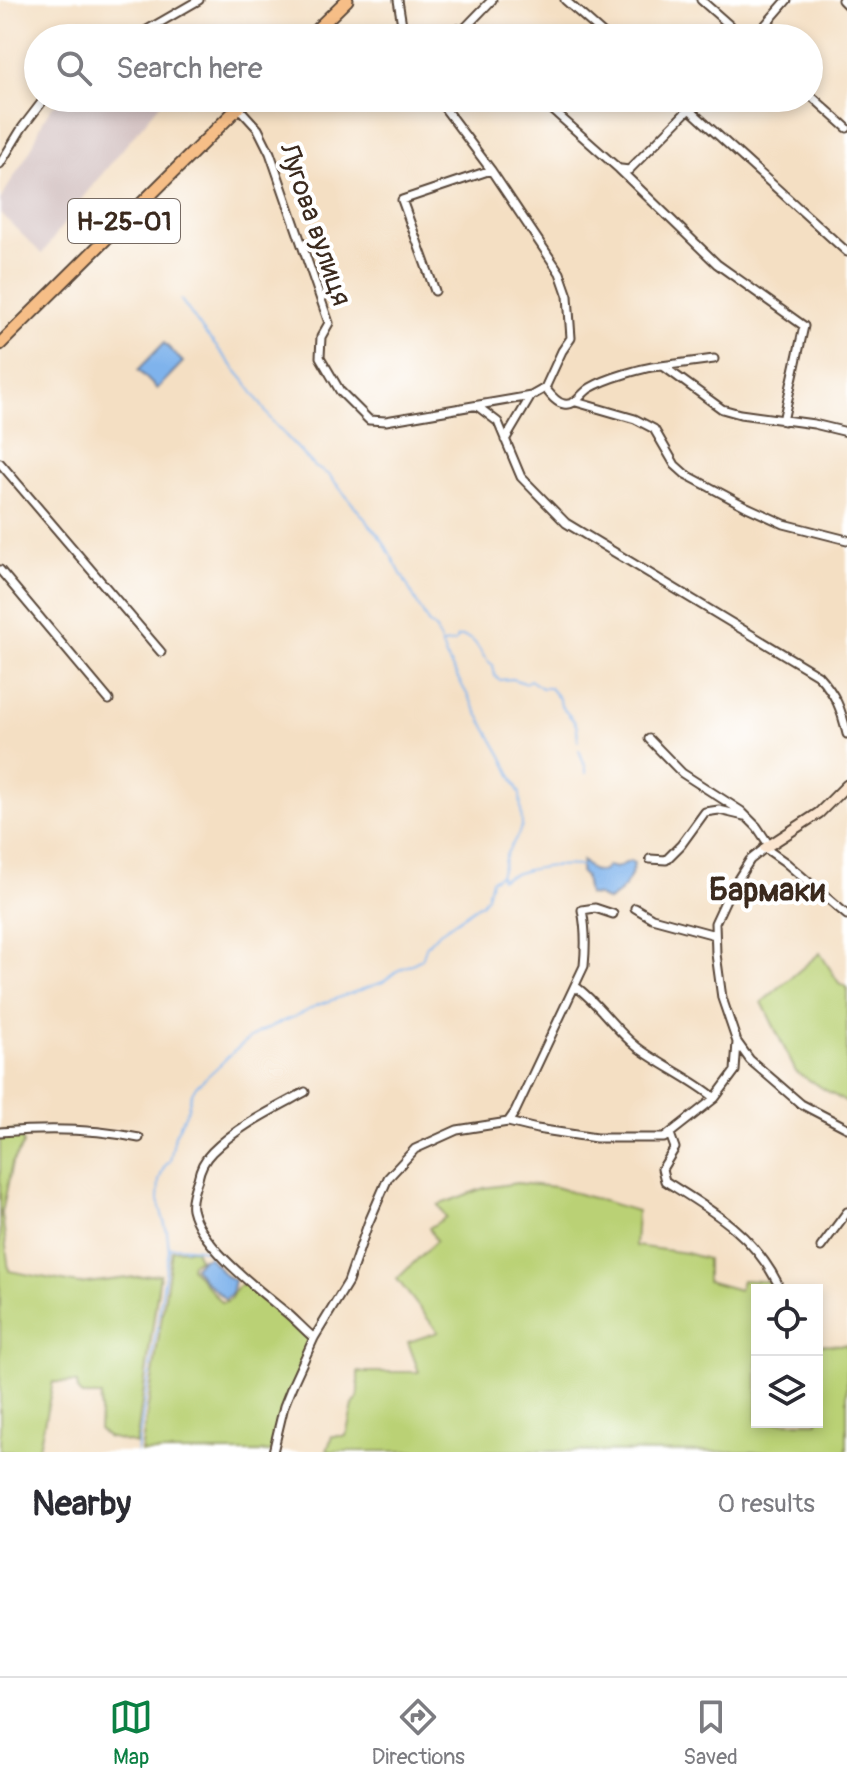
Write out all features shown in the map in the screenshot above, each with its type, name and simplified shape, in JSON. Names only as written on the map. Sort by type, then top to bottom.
[{"type":"main road","points":[[322,24],[347,0]]},
{"type":"main road","name":"Н-25-01","points":[[0,344],[233,112]]},
{"type":"street","points":[[157,24],[199,0]]},
{"type":"street","points":[[398,0],[402,24]]},
{"type":"street","points":[[469,24],[492,0]]},
{"type":"street","points":[[565,0],[592,24]]},
{"type":"street","points":[[701,0],[728,24]]},
{"type":"street","points":[[766,24],[787,0]]},
{"type":"street","points":[[842,0],[847,5]]},
{"type":"street","points":[[823,107],[847,128]]},
{"type":"street","points":[[0,164],[34,112]]},
{"type":"street","name":"Лугова вулиця","points":[[243,112],[258,129],[270,153],[329,323],[321,337],[320,357],[340,391],[369,420],[386,421],[531,396]]},
{"type":"street","points":[[448,112],[491,170],[560,273],[568,296],[571,338],[545,388],[531,396],[505,440]]},
{"type":"street","points":[[555,112],[717,264],[804,326],[783,421]]},
{"type":"street","points":[[619,169],[629,170],[687,112]]},
{"type":"street","points":[[693,112],[847,252]]},
{"type":"street","points":[[435,291],[402,200],[491,170]]},
{"type":"street","points":[[576,402],[586,390],[601,382],[658,366],[714,359]]},
{"type":"street","points":[[658,366],[669,369],[722,409],[847,432]]},
{"type":"street","points":[[545,388],[564,404],[576,402],[635,419],[654,429],[675,465],[685,474],[747,507],[784,524],[847,540]]},
{"type":"street","points":[[477,406],[498,422],[521,477],[566,523],[818,675],[833,693],[842,711],[847,734]]},
{"type":"street","points":[[0,463],[161,652]]},
{"type":"street","points":[[0,570],[109,700]]},
{"type":"street","points":[[649,739],[682,773],[746,816],[757,827],[767,846],[847,915]]},
{"type":"street","points":[[847,785],[819,813],[750,860],[715,923],[722,998],[737,1042],[750,1060],[801,1104],[847,1128]]},
{"type":"street","points":[[650,859],[666,860],[705,812],[719,810],[746,816]]},
{"type":"street","points":[[508,1122],[584,966],[586,942],[582,910],[595,908],[613,914]]},
{"type":"street","points":[[635,908],[652,918],[715,935]]},
{"type":"street","points":[[575,986],[588,995],[637,1047],[715,1098]]},
{"type":"street","points":[[273,1452],[284,1406],[314,1338],[348,1282],[388,1178],[415,1149],[457,1130],[508,1122],[596,1138],[664,1138],[715,1098],[735,1071],[737,1042]]},
{"type":"street","points":[[305,1092],[228,1137],[209,1155],[201,1168],[191,1207],[219,1254],[314,1338]]},
{"type":"street","points":[[0,1132],[58,1129],[106,1131],[139,1138]]},
{"type":"street","points":[[670,1134],[675,1148],[662,1169],[665,1181],[720,1216],[746,1239],[761,1254],[777,1282]]},
{"type":"street","points":[[821,1247],[847,1212]]},
{"type":"shaded area","points":[[49,112],[153,112],[83,197],[42,254],[0,213],[0,200],[32,147]]},
{"type":"green space","points":[[820,953],[839,983],[847,987],[847,1103],[796,1072],[762,1002]]},
{"type":"green space","points":[[22,1130],[23,1145],[12,1163],[2,1213],[9,1271],[79,1284],[160,1274],[136,1444],[107,1437],[99,1430],[101,1396],[82,1396],[77,1383],[53,1382],[38,1452],[0,1452],[0,1132]]},
{"type":"green space","points":[[517,1183],[555,1187],[637,1211],[635,1246],[707,1259],[707,1281],[739,1290],[742,1280],[777,1282],[751,1284],[751,1428],[823,1428],[823,1344],[847,1345],[847,1452],[327,1451],[332,1436],[346,1436],[353,1405],[358,1398],[358,1372],[419,1372],[408,1342],[438,1332],[397,1279],[436,1241],[429,1228],[446,1217],[438,1205],[484,1188]]},
{"type":"green space","points":[[195,1249],[199,1259],[192,1263],[191,1268],[221,1302],[230,1299],[237,1287],[246,1282],[310,1339],[270,1452],[141,1452],[172,1250]]},
{"type":"water","points":[[164,343],[183,362],[157,389],[138,370]]},
{"type":"water","points":[[582,861],[596,872],[603,871],[607,866],[616,868],[630,861],[634,863],[626,885],[608,901],[588,895],[585,877],[580,872]]},
{"type":"water","points":[[209,1257],[226,1276],[234,1280],[231,1294],[225,1299],[194,1267],[202,1258]]},
{"type":"waterway","points":[[137,1452],[169,1250],[158,1200],[159,1180],[170,1161],[175,1135],[196,1086],[253,1036],[315,1006],[383,982],[422,959],[427,945],[437,934],[482,903],[491,880],[500,875],[507,853],[522,825],[520,794],[502,756],[446,657],[436,630],[428,623],[383,541],[329,475],[315,467],[272,421],[245,381],[181,300]]},
{"type":"waterway","points":[[443,644],[455,642],[457,637],[470,639],[493,665],[499,680],[512,679],[525,683],[530,680],[542,688],[550,688],[574,721],[578,741]]},
{"type":"waterway","points":[[579,750],[586,773]]},
{"type":"waterway","points":[[500,876],[501,879],[551,866],[582,866]]},
{"type":"waterway","points":[[169,1247],[210,1251],[209,1257]]},
{"type":"district","name":"Бармаки","points":[[767,890]]}]
